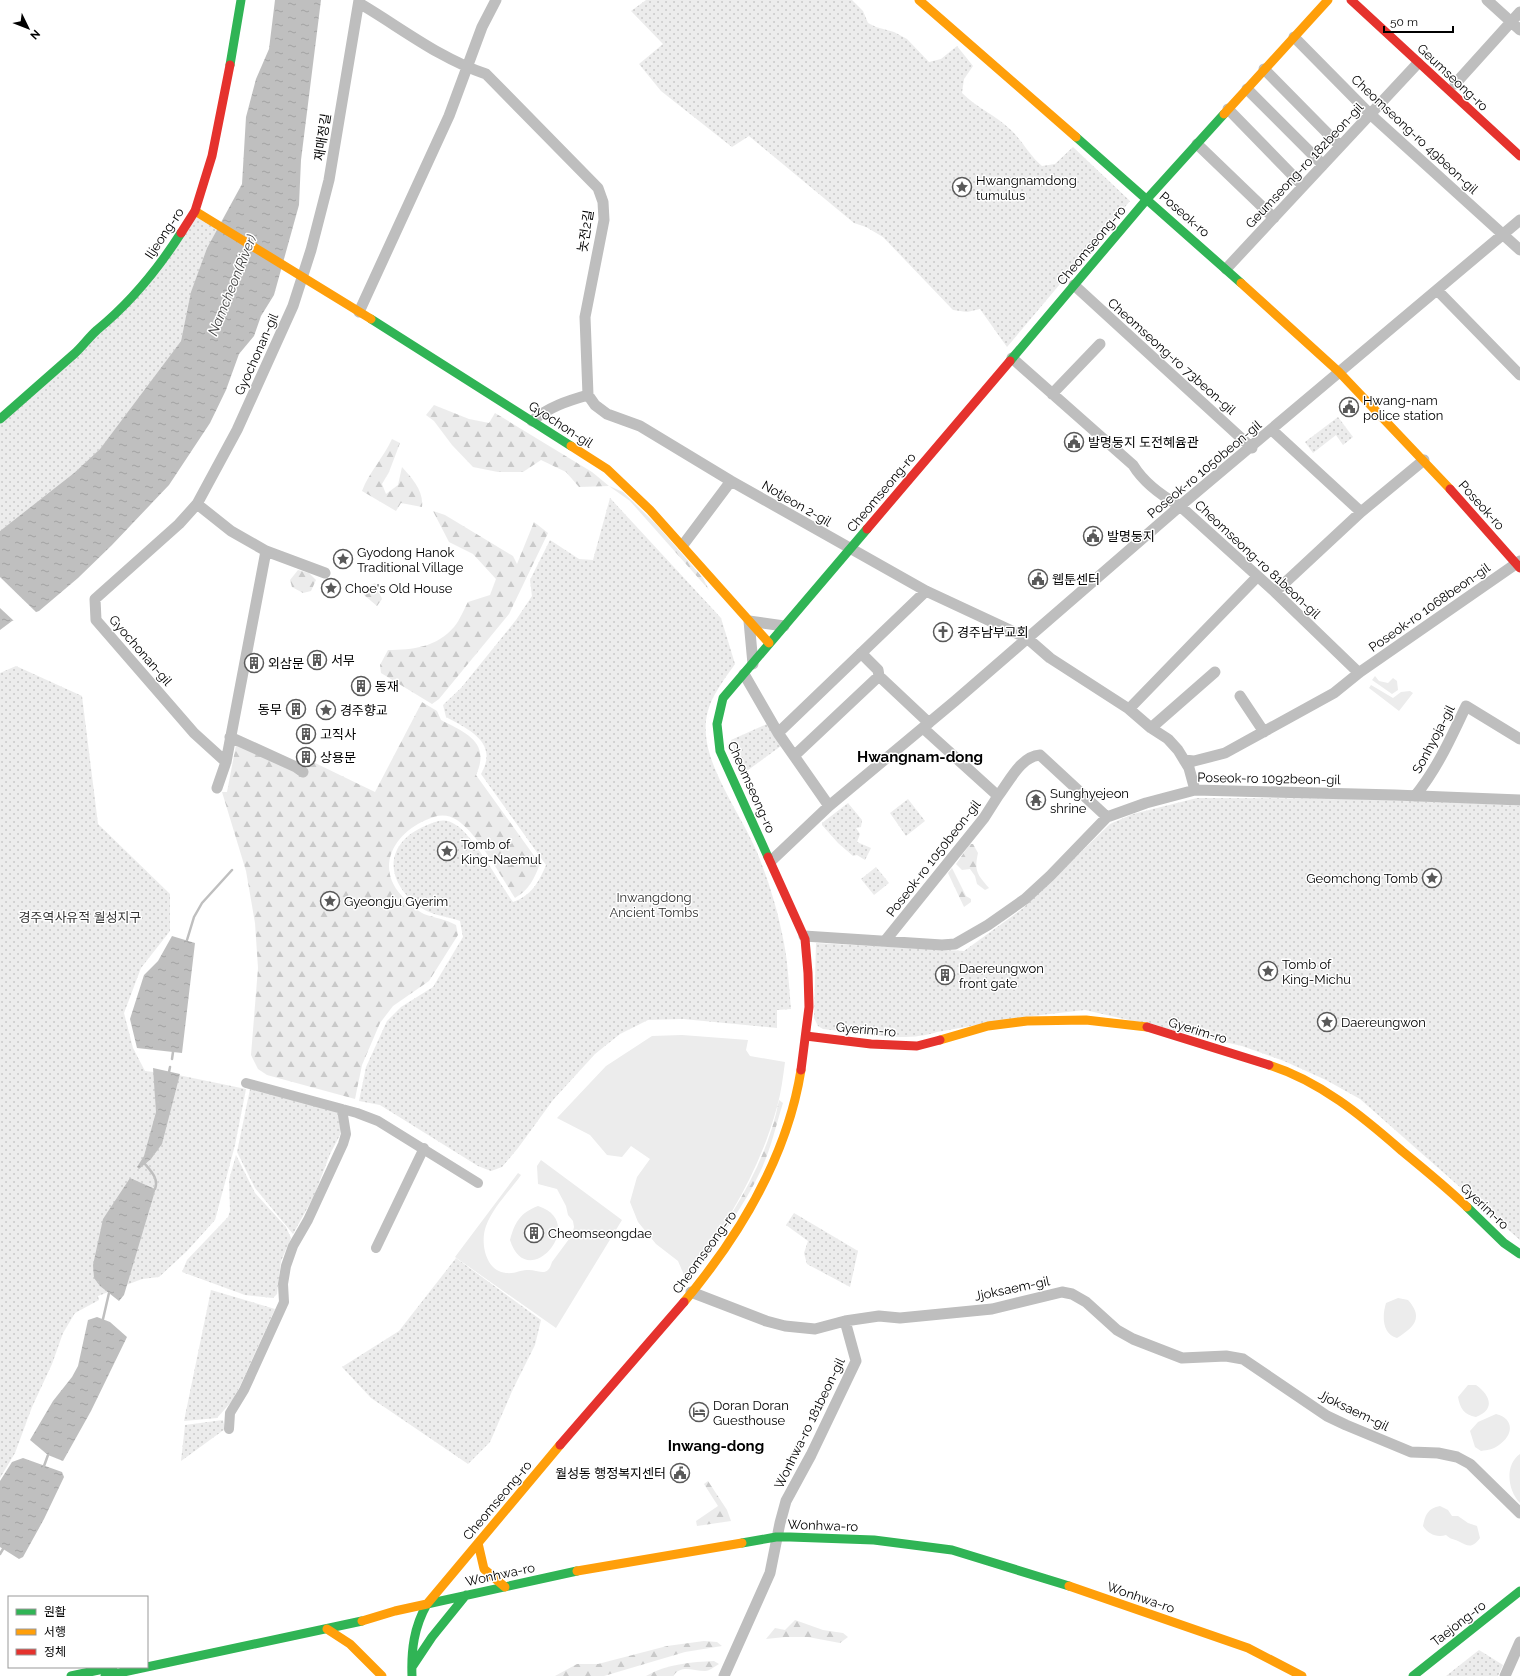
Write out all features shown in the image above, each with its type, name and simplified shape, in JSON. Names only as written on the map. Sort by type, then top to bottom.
[{"type":"street","name":"Iljeong-ro","points":[[0,419],[75,353],[135,294],[167,255],[195,211],[212,156],[224,105],[241,0]]},
{"type":"street","points":[[359,312],[448,116],[482,27],[496,0]]},
{"type":"street","name":"Poseok-ro","points":[[919,0],[1147,199],[1339,372],[1424,460],[1519,564]]},
{"type":"street","name":"Cheomseong-ro","points":[[412,1671],[412,1640],[419,1617],[427,1604],[586,1414],[650,1344],[739,1230],[775,1161],[796,1101],[806,1036],[809,990],[808,960],[804,936],[720,751],[716,735],[717,718],[723,698],[1147,199],[1328,0]]},
{"type":"street","name":"Geumseong-ro","points":[[1351,0],[1520,156]]},
{"type":"street","name":"Geumseong-ro","points":[[1364,0],[1485,110]]},
{"type":"street","points":[[1487,0],[1520,30]]},
{"type":"street","name":"놋전2길","points":[[359,2],[467,68],[486,74],[598,188],[603,202],[604,220],[585,316],[588,395]]},
{"type":"street","name":"재매정길","points":[[300,276],[329,180],[359,2]]},
{"type":"street","points":[[1455,84],[1520,12]]},
{"type":"street","name":"Cheomseong-ro 49beon-gil","points":[[1294,37],[1370,114],[1520,250]]},
{"type":"street","name":"Geumseong-ro 182beon-gil","points":[[1226,269],[1418,63]]},
{"type":"street","points":[[1264,69],[1340,146]]},
{"type":"street","points":[[1247,89],[1323,165]]},
{"type":"street","points":[[1228,109],[1303,186]]},
{"type":"street","points":[[1197,144],[1274,218]]},
{"type":"street","name":"Gyochon-gil","points":[[195,211],[359,312],[606,469],[631,490],[683,545],[769,644]]},
{"type":"street","name":"Poseok-ro 1050beon-gil","points":[[771,861],[829,806],[926,725],[1180,506],[1252,448],[1339,372],[1520,220]]},
{"type":"street","name":"Gyochonan-gil","points":[[226,762],[194,733],[96,620],[96,599],[179,524],[197,504],[238,430],[293,306],[300,276]]},
{"type":"street","name":"Cheomseong-ro 73beon-gil","points":[[1074,285],[1252,448]]},
{"type":"street","points":[[1437,290],[1518,373]]},
{"type":"street","points":[[1052,394],[1100,344]]},
{"type":"street","name":"Cheomseong-ro 81beon-gil","points":[[1012,358],[1133,465],[1140,476],[1164,496],[1180,506],[1275,592],[1359,673]]},
{"type":"street","points":[[532,421],[544,411],[566,401],[588,395]]},
{"type":"street","name":"Notjeon 2-gil","points":[[588,395],[595,405],[606,414],[640,426],[731,481],[850,549],[926,590],[1027,638],[1050,658],[1129,709],[1151,728],[1168,739],[1189,768],[1195,790]]},
{"type":"street","points":[[1272,430],[1361,512]]},
{"type":"street","points":[[1275,592],[1361,512],[1424,460]]},
{"type":"street","points":[[683,545],[731,481]]},
{"type":"street","points":[[197,504],[231,532],[266,550],[325,573]]},
{"type":"street","points":[[217,788],[226,762],[266,550]]},
{"type":"street","name":"Poseok-ro 1068beon-gil","points":[[1184,760],[1194,761],[1225,753],[1334,693],[1359,673],[1519,564]]},
{"type":"street","points":[[1129,709],[1257,577]]},
{"type":"street","points":[[778,733],[926,590]]},
{"type":"street","points":[[753,664],[749,621],[784,626]]},
{"type":"street","points":[[861,653],[878,670],[878,676],[926,725]]},
{"type":"street","points":[[1151,728],[1215,672]]},
{"type":"street","points":[[744,674],[778,733],[829,806]]},
{"type":"street","points":[[794,756],[878,676]]},
{"type":"street","points":[[1240,696],[1264,732]]},
{"type":"street","name":"Sonhyoja-gil","points":[[1415,796],[1443,754],[1466,706],[1520,739]]},
{"type":"street","name":"Poseok-ro 1050beon-gil","points":[[885,941],[984,818],[998,796],[926,725]]},
{"type":"street","points":[[230,737],[296,767],[303,772]]},
{"type":"street","points":[[998,796],[1025,760],[1034,755],[1040,755],[1107,817]]},
{"type":"street","name":"Poseok-ro 1092beon-gil","points":[[804,936],[942,946],[955,944],[988,925],[1025,899],[1050,876],[1107,817],[1146,803],[1195,790],[1520,800]]},
{"type":"street","name":"Gyerim-ro","points":[[806,1036],[871,1044],[917,1046],[988,1026],[1027,1021],[1086,1020],[1143,1026],[1288,1071],[1332,1094],[1384,1135],[1450,1191],[1504,1243],[1520,1254]]},
{"type":"street","name":"Jjoksaem-gil","points":[[691,1292],[766,1321],[785,1326],[815,1329],[845,1321],[879,1316],[900,1318],[992,1309],[1062,1292],[1072,1294],[1086,1302],[1117,1330],[1133,1339],[1182,1358],[1226,1356],[1243,1359],[1322,1413],[1346,1425],[1411,1452],[1438,1453],[1457,1457],[1470,1464],[1520,1512]]},
{"type":"street","name":"Wonhwa-ro 181beon-gil","points":[[724,1676],[770,1573],[776,1537],[786,1501],[811,1455],[856,1361],[845,1321]]},
{"type":"street","name":"Wonhwa-ro","points":[[148,1667],[351,1625],[360,1621],[427,1604],[570,1572],[776,1537],[874,1540],[952,1550],[1087,1592],[1248,1648],[1274,1660],[1302,1676]]},
{"type":"street","points":[[478,1543],[482,1568],[488,1575],[505,1587]]},
{"type":"street","name":"Taejong-ro","points":[[1412,1676],[1520,1591]]},
{"type":"street","points":[[412,1671],[432,1637],[466,1595]]},
{"type":"street","name":"Taejong-ro","points":[[1424,1676],[1520,1599]]},
{"type":"street","name":"Wonhwa-ro","points":[[148,1660],[350,1617],[360,1621]]},
{"type":"street","points":[[327,1629],[355,1648],[382,1676]]},
{"type":"street","points":[[1505,1676],[1520,1642]]},
{"type":"street","points":[[1274,1660],[1306,1676]]},
{"type":"street","name":"Wonhwa-ro","points":[[1274,1660],[1290,1676]]},
{"type":"street","points":[[71,1676],[108,1668]]},
{"type":"street","name":"Wonhwa-ro","points":[[105,1676],[143,1668]]},
{"type":"green space","name":"Hwangnamdong tumulus","points":[[646,0],[852,0],[863,11],[868,23],[894,32],[907,39],[929,62],[941,59],[957,46],[973,66],[964,79],[962,93],[1012,131],[1042,166],[1055,164],[1073,147],[1130,201],[1007,347],[980,309],[967,312],[953,310],[883,237],[866,227],[854,223],[749,136],[732,147],[661,91],[639,64],[663,44],[631,11]]},
{"type":"green space","points":[[195,211],[219,226],[207,248],[192,290],[181,341],[100,449],[74,473],[0,531],[0,419],[135,294]]},
{"type":"green space","points":[[434,405],[469,419],[489,423],[495,413],[592,472],[609,486],[579,487],[566,472],[541,460],[523,472],[498,472],[473,467],[452,445],[434,421],[426,415]]},
{"type":"green space","points":[[1338,417],[1353,437],[1343,445],[1336,435],[1313,453],[1305,442]]},
{"type":"green space","points":[[392,439],[400,443],[389,472],[382,484],[386,494],[398,485],[402,467],[419,490],[422,507],[401,503],[396,511],[362,491]]},
{"type":"green space","points":[[609,486],[623,492],[655,523],[703,578],[709,590],[630,501]]},
{"type":"green space","name":"Inwangdong Ancient Tombs","points":[[610,498],[721,618],[735,664],[713,697],[707,715],[706,735],[708,749],[719,779],[757,852],[769,886],[784,943],[791,1009],[777,1010],[777,1028],[683,1019],[648,1020],[620,1034],[595,1054],[553,1100],[518,1148],[502,1167],[491,1171],[478,1166],[380,1105],[359,1101],[366,1067],[387,1021],[401,1007],[433,987],[463,937],[460,921],[423,909],[402,889],[396,877],[394,866],[395,854],[401,844],[411,834],[425,826],[444,820],[463,830],[486,860],[513,902],[525,896],[534,888],[546,865],[481,774],[486,763],[484,746],[472,733],[446,717],[443,705],[461,688],[516,620],[532,596],[530,580],[550,540],[579,559],[593,560]]},
{"type":"green space","points":[[433,511],[445,515],[513,556],[517,564],[534,522],[548,533],[509,614],[439,699],[432,704],[381,673],[380,665],[388,650],[424,646],[447,634],[460,618],[468,602],[490,595],[496,579],[473,554],[449,542]]},
{"type":"green space","points":[[298,570],[309,573],[316,580],[311,591],[303,593],[292,587],[290,580]]},
{"type":"green space","points":[[375,583],[382,599],[377,606],[364,595],[367,587]]},
{"type":"green space","name":"경주역사유적 월성지구","points":[[16,666],[82,696],[98,824],[170,894],[170,931],[141,968],[124,1013],[133,1048],[145,1071],[178,1075],[246,1089],[235,1145],[215,1220],[187,1251],[159,1277],[142,1279],[98,1296],[99,1300],[75,1313],[63,1333],[52,1364],[32,1407],[15,1453],[0,1478],[0,673]]},
{"type":"green space","points":[[1375,676],[1379,681],[1388,683],[1393,678],[1397,681],[1398,690],[1392,694],[1372,680]]},
{"type":"green space","points":[[1371,685],[1393,698],[1401,692],[1410,691],[1413,693],[1399,711],[1369,688]]},
{"type":"green space","name":"Gyeongju Gyerim","points":[[422,702],[437,711],[441,720],[459,729],[474,740],[480,754],[480,764],[476,775],[540,864],[538,869],[527,888],[515,898],[496,867],[473,835],[457,820],[449,816],[434,817],[415,826],[405,833],[392,852],[389,862],[393,884],[401,895],[418,911],[456,925],[458,935],[429,981],[393,1006],[380,1023],[362,1065],[355,1099],[267,1075],[258,1069],[251,1055],[258,968],[255,923],[246,871],[222,792],[227,792],[236,745],[303,773],[311,761],[375,792]]},
{"type":"green space","points":[[767,724],[781,746],[744,773],[736,756],[731,740]]},
{"type":"green space","name":"Daereungwon","points":[[1197,798],[1404,799],[1520,806],[1520,1240],[1360,1099],[1326,1080],[1284,1061],[1242,1046],[1085,1010],[1023,1017],[911,1037],[866,1035],[823,1029],[818,1026],[814,1018],[816,943],[964,951],[1022,909],[1110,824],[1133,814]]},
{"type":"green space","points":[[908,799],[925,821],[906,836],[890,813]]},
{"type":"green space","points":[[848,803],[862,820],[861,827],[856,828],[860,834],[857,842],[871,848],[865,860],[857,855],[853,856],[838,843],[822,825],[822,823]]},
{"type":"green space","points":[[970,844],[973,844],[978,853],[976,864],[979,876],[989,888],[985,890],[977,884],[975,876],[970,869],[962,870],[956,864]]},
{"type":"green space","points":[[876,867],[889,883],[874,895],[861,879]]},
{"type":"green space","points":[[952,868],[966,896],[971,899],[971,902],[964,907],[948,873]]},
{"type":"green space","points":[[682,1035],[748,1040],[746,1050],[750,1056],[785,1062],[777,1107],[770,1130],[752,1175],[729,1217],[688,1276],[684,1275],[678,1261],[656,1244],[638,1222],[630,1202],[637,1177],[650,1159],[631,1146],[622,1157],[607,1155],[590,1135],[557,1118],[606,1066],[652,1036]]},
{"type":"green space","points":[[250,1089],[338,1110],[341,1129],[340,1135],[330,1154],[314,1196],[293,1234],[255,1188],[237,1152]]},
{"type":"green space","points":[[779,1100],[783,1103],[768,1154],[754,1184],[729,1225],[691,1277],[686,1281],[684,1275],[688,1276],[703,1257],[744,1193],[765,1147]]},
{"type":"green space","points":[[236,1155],[255,1193],[286,1227],[291,1238],[281,1261],[277,1294],[273,1298],[245,1295],[182,1272],[187,1260],[228,1217],[230,1211],[229,1180]]},
{"type":"green space","points":[[541,1160],[622,1220],[556,1328],[455,1257],[518,1173],[521,1175],[497,1206],[486,1226],[484,1233],[484,1247],[486,1255],[493,1267],[506,1273],[527,1270],[545,1272],[548,1270],[552,1262],[572,1235],[574,1227],[573,1221],[568,1215],[566,1206],[557,1189],[538,1184],[537,1166]]},
{"type":"green space","points":[[538,1206],[552,1214],[558,1226],[556,1238],[550,1250],[540,1258],[529,1260],[518,1255],[510,1240],[519,1219],[527,1212]]},
{"type":"green space","points":[[794,1213],[858,1251],[850,1287],[807,1264],[804,1253],[808,1241],[786,1225]]},
{"type":"green space","points":[[456,1258],[541,1320],[535,1345],[513,1389],[490,1442],[468,1464],[371,1398],[342,1367],[399,1331]]},
{"type":"green space","points":[[211,1290],[275,1309],[232,1401],[217,1418],[184,1421]]},
{"type":"green space","points":[[1398,1298],[1408,1300],[1413,1306],[1416,1317],[1412,1326],[1397,1338],[1388,1333],[1384,1324],[1384,1313],[1386,1303]]},
{"type":"green space","points":[[1468,1385],[1476,1385],[1481,1389],[1485,1393],[1489,1402],[1486,1410],[1476,1417],[1468,1415],[1461,1408],[1458,1397]]},
{"type":"green space","points":[[1496,1414],[1502,1416],[1509,1423],[1509,1432],[1504,1441],[1497,1446],[1481,1451],[1475,1447],[1470,1431],[1478,1422]]},
{"type":"green space","points":[[223,1420],[225,1429],[181,1461],[185,1425]]},
{"type":"green space","points":[[1520,1454],[1520,1503],[1513,1492],[1510,1471],[1515,1459]]},
{"type":"green space","points":[[708,1481],[727,1510],[731,1521],[697,1526],[696,1521],[718,1506],[704,1484]]},
{"type":"green space","points":[[1440,1506],[1448,1510],[1452,1516],[1458,1516],[1468,1523],[1477,1526],[1480,1538],[1475,1544],[1470,1546],[1446,1535],[1436,1536],[1427,1531],[1423,1526],[1426,1515],[1433,1508]]},
{"type":"green space","points":[[795,1620],[823,1630],[843,1633],[848,1637],[840,1643],[808,1637],[766,1639],[775,1628],[785,1630]]},
{"type":"green space","points":[[704,1641],[717,1642],[722,1646],[685,1652],[604,1676],[555,1676],[577,1664],[598,1664],[667,1646]]},
{"type":"green space","points":[[1479,1650],[1503,1665],[1498,1676],[1446,1676]]},
{"type":"green space","points":[[714,1661],[719,1664],[707,1671],[684,1669],[676,1672],[673,1676],[646,1676],[671,1666]]},
{"type":"water","name":"Namcheon(River)","points":[[275,0],[321,0],[301,160],[299,205],[274,295],[261,316],[254,336],[239,354],[226,390],[210,423],[169,485],[112,545],[78,578],[39,611],[12,621],[0,630],[0,531],[74,473],[100,449],[181,341],[191,292],[207,248],[242,184],[246,117],[256,79],[269,49]]},
{"type":"water","points":[[172,936],[195,943],[182,1053],[137,1048],[130,1019],[144,975],[158,961]]},
{"type":"water","points":[[153,1068],[180,1074],[162,1144],[151,1159],[139,1169],[137,1167],[144,1156],[156,1112]]},
{"type":"water","points":[[130,1178],[155,1189],[155,1191],[124,1295],[119,1301],[100,1286],[94,1278],[93,1265],[103,1219]]},
{"type":"water","points":[[97,1317],[110,1322],[127,1337],[91,1411],[63,1461],[48,1455],[30,1440],[53,1401],[72,1377],[78,1366],[88,1320]]},
{"type":"water","points":[[23,1458],[62,1472],[64,1477],[44,1519],[23,1557],[19,1559],[0,1547],[0,1481],[12,1462]]},
{"type":"pier","points":[[0,577],[38,614],[15,622],[0,608]]},
{"type":"waterway","points":[[187,940],[194,917],[202,903],[232,870]]},
{"type":"waterway","points":[[172,1059],[173,1052]]},
{"type":"waterway","points":[[169,1072],[170,1067]]},
{"type":"waterway","points":[[246,1083],[357,1113],[378,1121],[478,1183]]},
{"type":"waterway","points":[[229,1429],[230,1413],[244,1390],[284,1302],[283,1284],[286,1266],[293,1246],[308,1220],[343,1144],[346,1134],[342,1109]]},
{"type":"waterway","points":[[376,1248],[424,1148]]},
{"type":"waterway","points":[[145,1164],[152,1172],[155,1179],[155,1189]]},
{"type":"waterway","points":[[103,1319],[109,1293]]},
{"type":"waterway","points":[[44,1466],[48,1455]]},
{"type":"waterway","points":[[0,1554],[3,1549]]},
{"type":"traffic: fast","points":[[230,65],[241,0]]},
{"type":"traffic: fast","points":[[1010,361],[1147,199],[1224,114]]},
{"type":"traffic: fast","points":[[1076,137],[1241,283]]},
{"type":"traffic: fast","points":[[0,419],[74,354],[94,333],[121,309],[163,260],[181,233]]},
{"type":"traffic: fast","points":[[371,319],[571,446]]},
{"type":"traffic: fast","points":[[768,857],[720,751],[717,724],[723,698],[867,529]]},
{"type":"traffic: fast","points":[[1467,1207],[1504,1243],[1520,1254]]},
{"type":"traffic: fast","points":[[742,1543],[776,1537],[790,1537],[874,1540],[952,1550],[1069,1586]]},
{"type":"traffic: fast","points":[[412,1676],[414,1639],[419,1621],[427,1604],[577,1571]]},
{"type":"traffic: fast","points":[[1413,1676],[1520,1591]]},
{"type":"traffic: fast","points":[[412,1667],[432,1637],[466,1595]]},
{"type":"traffic: fast","points":[[148,1667],[362,1621]]},
{"type":"traffic: fast","points":[[71,1676],[108,1668]]},
{"type":"traffic: fast","points":[[105,1676],[142,1668]]},
{"type":"traffic: slow","points":[[919,0],[1076,137]]},
{"type":"traffic: slow","points":[[1224,114],[1328,0]]},
{"type":"traffic: slow","points":[[195,211],[371,319]]},
{"type":"traffic: slow","points":[[1241,283],[1339,372],[1450,489]]},
{"type":"traffic: slow","points":[[571,446],[607,469],[650,510],[769,643]]},
{"type":"traffic: slow","points":[[940,1040],[988,1026],[1027,1021],[1086,1020],[1147,1027]]},
{"type":"traffic: slow","points":[[1269,1065],[1306,1080],[1340,1101],[1372,1125],[1467,1207]]},
{"type":"traffic: slow","points":[[684,1302],[724,1250],[758,1194],[773,1164],[785,1134],[801,1070]]},
{"type":"traffic: slow","points":[[362,1621],[395,1611],[427,1604],[560,1445]]},
{"type":"traffic: slow","points":[[478,1543],[484,1569],[505,1587]]},
{"type":"traffic: slow","points":[[577,1571],[742,1543]]},
{"type":"traffic: slow","points":[[1069,1586],[1248,1648],[1302,1676]]},
{"type":"traffic: slow","points":[[327,1629],[350,1644],[382,1676]]},
{"type":"traffic: jam","points":[[1351,0],[1520,156]]},
{"type":"traffic: jam","points":[[181,233],[195,211],[212,156],[230,65]]},
{"type":"traffic: jam","points":[[867,529],[1010,361]]},
{"type":"traffic: jam","points":[[1450,489],[1520,568]]},
{"type":"traffic: jam","points":[[768,857],[805,939],[809,1007],[801,1070]]},
{"type":"traffic: jam","points":[[1147,1027],[1269,1065]]},
{"type":"traffic: jam","points":[[806,1036],[871,1044],[917,1046],[940,1040]]},
{"type":"traffic: jam","points":[[560,1445],[684,1302]]},
{"type":"place","name":"Hwangnamdong tumulus","points":[[962,187]]},
{"type":"place","name":"Hwang-nam police station","points":[[1349,407]]},
{"type":"place","name":"발명둥지 도전혜윰관","points":[[1074,442]]},
{"type":"place","name":"발명둥지","points":[[1093,536]]},
{"type":"place","name":"Gyodong Hanok Traditional Village","points":[[343,559]]},
{"type":"place","name":"웹툰센터","points":[[1038,579]]},
{"type":"place","name":"Choe's Old House","points":[[331,588]]},
{"type":"place","name":"경주남부교회","points":[[943,632]]},
{"type":"place","name":"서무","points":[[317,660]]},
{"type":"place","name":"외삼문","points":[[254,663]]},
{"type":"place","name":"동재","points":[[361,686]]},
{"type":"place","name":"동무","points":[[296,709]]},
{"type":"place","name":"경주향교","points":[[326,710]]},
{"type":"place","name":"고직사","points":[[306,734]]},
{"type":"place","name":"상용문","points":[[306,757]]},
{"type":"place","name":"Sunghyejeon shrine","points":[[1036,800]]},
{"type":"place","name":"Tomb of King-Naemul","points":[[447,851]]},
{"type":"place","name":"Geomchong Tomb","points":[[1432,878]]},
{"type":"place","name":"Gyeongju Gyerim","points":[[330,901]]},
{"type":"place","name":"Tomb of King-Michu","points":[[1268,971]]},
{"type":"place","name":"Daereungwon front gate","points":[[945,975]]},
{"type":"place","name":"Daereungwon","points":[[1327,1022]]},
{"type":"place","name":"Cheomseongdae","points":[[534,1233]]},
{"type":"place","name":"Doran Doran Guesthouse","points":[[699,1412]]},
{"type":"place","name":"월성동 행정복지센터","points":[[680,1473]]},
{"type":"district","name":"Hwangnam-dong","points":[[920,757]]},
{"type":"district","name":"Inwang-dong","points":[[716,1446]]}]
